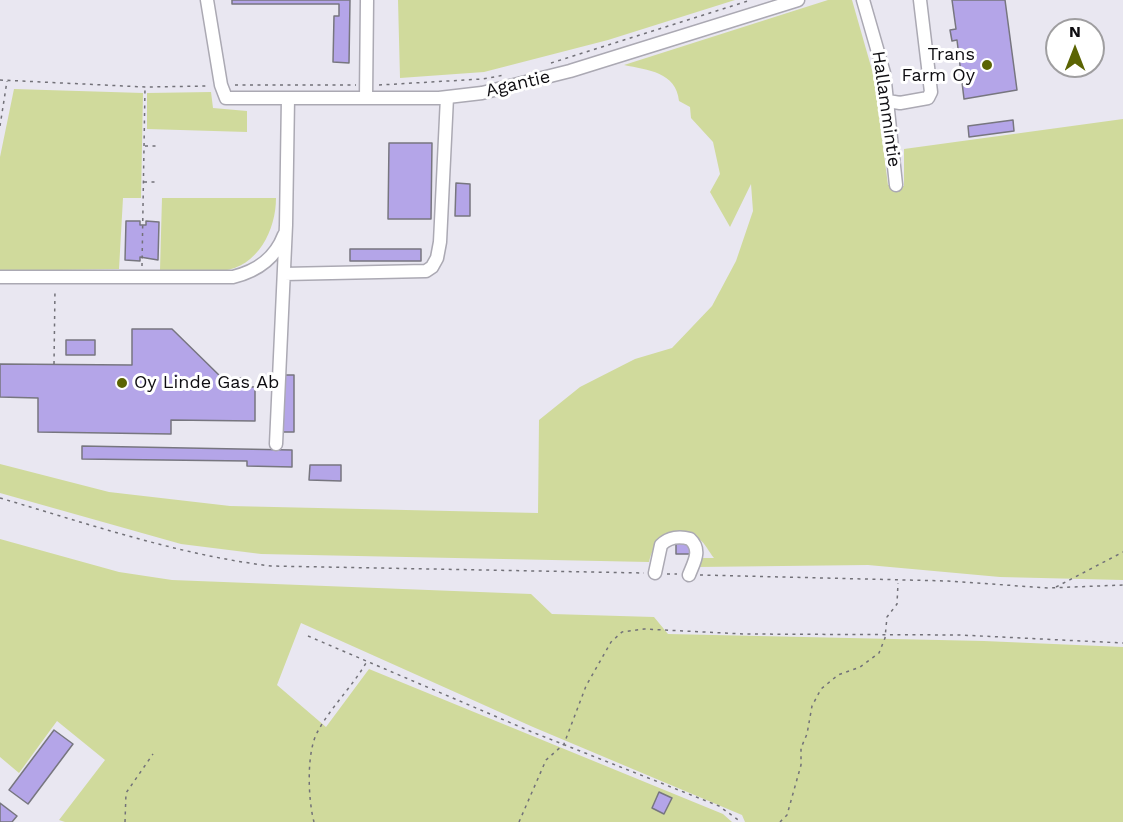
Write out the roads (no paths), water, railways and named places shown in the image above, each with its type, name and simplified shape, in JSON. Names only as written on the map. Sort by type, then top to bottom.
[{"type":"street","name":"Agantie","points":[[207,0],[221,86],[226,98],[288,98],[366,92],[447,97],[525,84],[798,0]]},
{"type":"street","points":[[366,92],[367,0]]},
{"type":"street","name":"Hallammintie","points":[[863,0],[878,49],[888,101],[896,184]]},
{"type":"street","points":[[888,101],[928,98],[931,92],[920,0]]},
{"type":"street","points":[[284,274],[426,271],[432,267],[440,242],[447,97]]},
{"type":"street","points":[[276,444],[286,225],[288,98]]},
{"type":"street","points":[[0,276],[233,277],[257,268],[273,255],[286,225]]},
{"type":"street","points":[[655,573],[661,545],[670,539],[681,537],[690,539],[697,548],[689,575]]},
{"type":"place","name":"Trans Farm Oy","points":[[987,65]]},
{"type":"place","name":"Oy Linde Gas Ab","points":[[122,383]]}]
